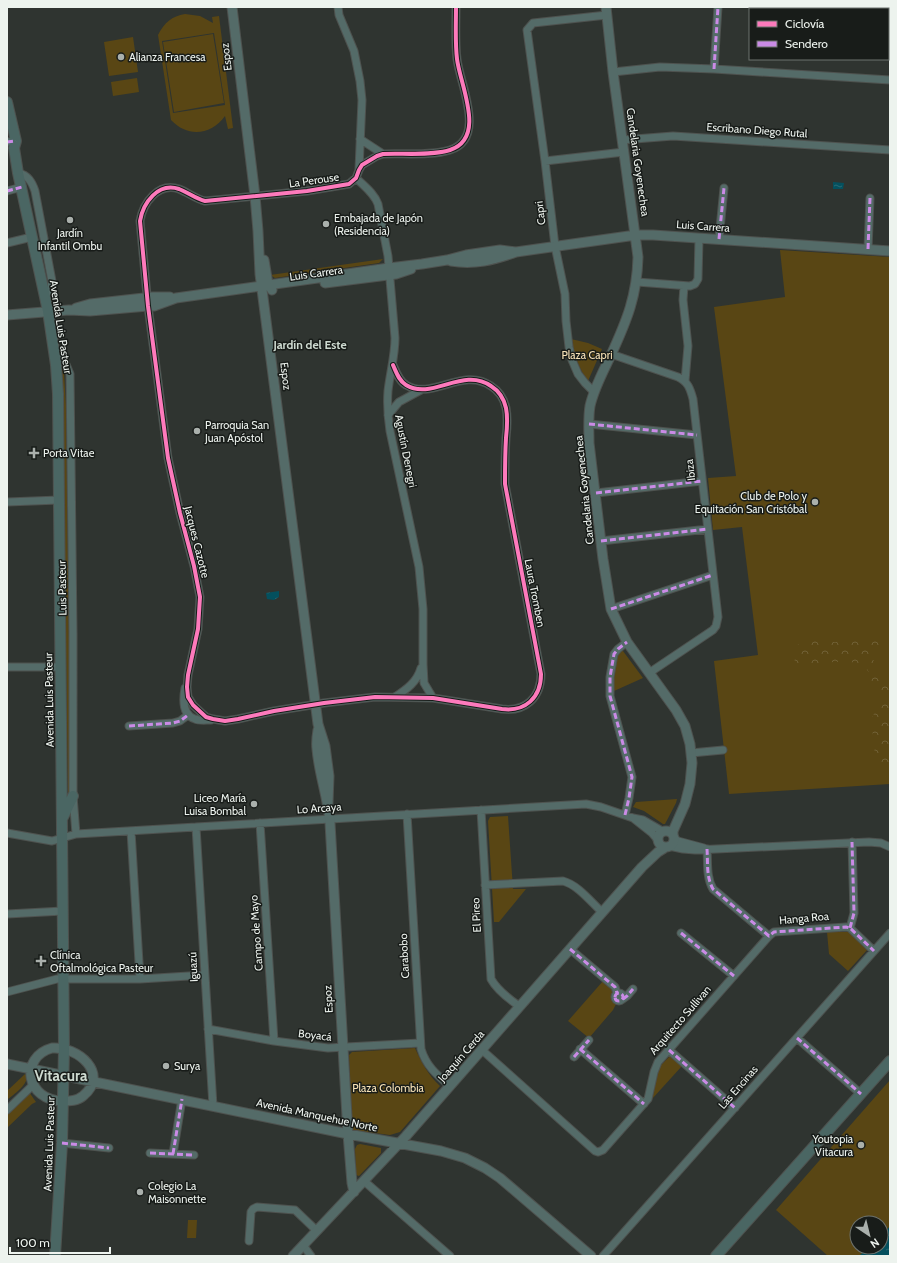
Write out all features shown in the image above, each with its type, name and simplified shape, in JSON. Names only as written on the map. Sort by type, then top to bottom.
[{"type":"main road","name":"Avenida Luis Pasteur","points":[[7,102],[11,141],[45,296],[54,347],[59,410],[64,1049],[62,1143],[55,1256]]},
{"type":"main road","points":[[62,819],[73,796]]},
{"type":"main road","points":[[716,1256],[890,1061]]},
{"type":"street","name":"Espoz","points":[[232,7],[255,196],[260,271],[266,288],[316,704],[318,724],[316,747],[330,818],[348,1134],[354,1192]]},
{"type":"street","points":[[338,7],[339,15],[350,41],[359,71],[362,100],[358,170],[356,178]]},
{"type":"street","points":[[358,170],[368,161],[383,154],[434,153],[449,151],[461,143],[467,135],[470,121],[469,109],[457,59],[456,7]]},
{"type":"street","points":[[714,69],[718,7]]},
{"type":"street","points":[[854,7],[872,8]]},
{"type":"street","name":"Capri","points":[[594,392],[581,379],[572,360],[567,336],[565,294],[555,246],[527,30],[533,23],[606,11]]},
{"type":"street","name":"Candelaria Goyenechea","points":[[606,11],[638,257],[637,282],[631,308],[594,392],[590,407],[589,443],[611,609],[627,642],[672,702],[681,718],[691,753],[692,768],[688,794],[673,831],[666,839]]},
{"type":"street","points":[[613,72],[660,67],[890,80]]},
{"type":"street","name":"Escribano Diego Rutal","points":[[622,140],[673,136],[890,150]]},
{"type":"street","points":[[360,139],[383,154]]},
{"type":"street","points":[[545,162],[624,152]]},
{"type":"street","points":[[18,173],[28,178],[35,191],[52,281],[52,286],[45,296]]},
{"type":"street","name":"La Perouse","points":[[148,302],[140,221],[143,209],[151,198],[162,190],[172,188],[178,189],[206,201],[307,191],[344,185],[356,178]]},
{"type":"street","name":"Agustín Denegri","points":[[356,178],[369,190],[378,204],[390,271],[395,331],[395,352],[388,390],[388,415],[390,431],[419,567],[423,609],[422,664],[424,683],[433,698]]},
{"type":"street","points":[[7,191],[22,187]]},
{"type":"street","points":[[719,239],[724,188]]},
{"type":"street","points":[[868,250],[870,198]]},
{"type":"street","name":"Luis Carrera","points":[[7,315],[69,310],[90,311],[148,302],[154,306],[176,298],[211,294],[232,295],[266,288],[390,271],[447,260],[465,263],[498,259],[516,252],[636,234],[890,251]]},
{"type":"street","points":[[7,243],[32,237]]},
{"type":"street","points":[[637,282],[692,286],[697,282],[699,238]]},
{"type":"street","points":[[611,354],[685,381],[688,346],[683,300],[684,286]]},
{"type":"street","name":"Jacques Cazotte","points":[[148,302],[168,458],[180,513],[196,572],[200,596],[198,630],[183,701],[188,715]]},
{"type":"street","name":"Luis Pasteur","points":[[54,347],[65,362],[70,374],[73,796],[76,834]]},
{"type":"street","name":"Laura Tromben","points":[[316,704],[395,697],[433,698],[502,710],[514,710],[524,706],[534,698],[540,685],[541,674],[507,496],[505,472],[507,412],[505,403],[494,387],[486,382],[477,380],[461,380],[442,386],[423,389],[414,388],[404,384],[393,365]]},
{"type":"street","name":"Ibiza","points":[[649,673],[713,630],[716,626],[718,617],[693,399],[690,388],[685,381]]},
{"type":"street","name":"Laura Tromben","points":[[388,415],[395,405],[403,399],[423,389]]},
{"type":"street","points":[[589,424],[697,435]]},
{"type":"street","points":[[596,493],[702,481]]},
{"type":"street","points":[[7,502],[59,500]]},
{"type":"street","points":[[601,541],[708,528]]},
{"type":"street","points":[[611,609],[713,575]]},
{"type":"street","points":[[625,815],[632,777],[610,696],[610,677],[614,654],[627,642]]},
{"type":"street","name":"Agustín Denegri","points":[[395,697],[415,682],[420,673],[422,664]]},
{"type":"street","points":[[7,666],[61,667]]},
{"type":"street","name":"Jacques Cazotte","points":[[188,675],[188,696],[199,711],[206,717],[213,720]]},
{"type":"street","points":[[128,726],[172,723],[180,721],[188,715],[197,720],[225,721],[316,704]]},
{"type":"street","points":[[691,753],[723,750]]},
{"type":"street","name":"Lo Arcaya","points":[[7,833],[50,840],[76,834],[586,804],[643,820],[666,839],[707,849],[852,842],[875,842],[890,847]]},
{"type":"street","name":"El Pireo","points":[[481,810],[491,978],[499,990],[520,1006]]},
{"type":"street","name":"Carabobo","points":[[407,814],[420,1043],[423,1055],[428,1065],[435,1074],[450,1086]]},
{"type":"street","name":"Campo de Mayo","points":[[260,823],[274,1041]]},
{"type":"street","name":"Iguazú","points":[[196,826],[212,1106]]},
{"type":"street","points":[[131,831],[140,979]]},
{"type":"street","name":"Joaquín Cerda","points":[[293,1256],[354,1192],[450,1086],[642,867],[658,852],[666,839]]},
{"type":"street","points":[[852,842],[854,913],[850,928],[874,951]]},
{"type":"street","name":"Hanga Roa","points":[[707,849],[708,876],[713,888],[769,936],[774,932],[838,927],[850,928]]},
{"type":"street","points":[[485,885],[563,881],[575,887],[602,912]]},
{"type":"street","points":[[7,914],[63,911]]},
{"type":"street","points":[[681,932],[734,976]]},
{"type":"street","name":"Las Encinas","points":[[603,1256],[890,933]]},
{"type":"street","name":"Arquitecto Sullivan","points":[[482,1050],[595,1151],[598,1152],[603,1150],[650,1096],[655,1067],[658,1062],[769,936]]},
{"type":"street","points":[[570,949],[615,987],[620,996],[627,996],[633,989]]},
{"type":"street","points":[[7,992],[52,980],[63,979],[140,979],[205,975]]},
{"type":"street","name":"Boyacá","points":[[208,1029],[274,1041],[328,1048],[420,1043]]},
{"type":"street","points":[[797,1038],[861,1094]]},
{"type":"street","points":[[574,1057],[589,1040]]},
{"type":"street","points":[[52,1048],[64,1049],[74,1052],[85,1060],[91,1070],[92,1081],[87,1091],[81,1097],[71,1101],[52,1100],[45,1097],[38,1092],[33,1085],[31,1076],[36,1060],[44,1051],[52,1048]]},
{"type":"street","points":[[580,1049],[644,1104]]},
{"type":"street","points":[[669,1050],[735,1108]]},
{"type":"street","name":"Avenida Manquehue Norte","points":[[7,1064],[348,1134],[441,1151],[465,1158],[485,1168],[500,1178],[591,1256]]},
{"type":"street","points":[[7,1110],[33,1085]]},
{"type":"street","points":[[173,1154],[182,1099]]},
{"type":"street","points":[[62,1143],[109,1148]]},
{"type":"street","points":[[150,1153],[194,1155]]},
{"type":"street","points":[[364,1181],[450,1256]]},
{"type":"street","points":[[249,1241],[251,1212],[255,1207],[295,1210],[317,1231]]},
{"type":"street","points":[[303,1245],[311,1256]]},
{"type":"green space","points":[[185,14],[200,16],[213,23],[212,17],[219,16],[233,128],[228,129],[225,116],[213,127],[199,132],[185,130],[171,120],[158,35],[169,21],[176,16]],"holes":[[[214,33],[225,105],[173,113],[162,41]]]},
{"type":"green space","points":[[213,34],[224,103],[174,112],[163,42]]},
{"type":"green space","name":"Alianza Francesa","points":[[133,37],[138,72],[109,76],[104,42]]},
{"type":"green space","points":[[137,78],[139,92],[113,96],[111,82]]},
{"type":"green space","name":"Club de Polo y Equitación San Cristóbal","points":[[780,250],[890,257],[890,784],[729,794],[714,661],[758,655],[742,527],[713,530],[708,478],[736,476],[714,307],[785,297]]},
{"type":"green space","points":[[383,259],[379,263],[275,278],[270,275]]},
{"type":"green space","name":"Plaza Capri","points":[[571,339],[588,343],[602,349],[588,381],[579,366]]},
{"type":"green space","points":[[61,366],[64,372],[66,405],[71,797],[68,801],[63,424]]},
{"type":"green space","points":[[883,637],[890,641],[885,647],[877,652],[873,662],[875,669],[882,673],[890,672],[890,777],[885,776],[876,766],[873,735],[870,722],[879,704],[879,692],[873,687],[870,675],[864,664],[838,662],[795,666],[794,649],[803,639],[849,642]]},
{"type":"green space","points":[[620,647],[643,678],[614,691],[614,665]]},
{"type":"green space","points":[[677,799],[665,824],[644,811],[633,807],[636,802]]},
{"type":"green space","points":[[508,816],[513,889],[526,889],[499,922],[494,922],[488,821],[490,817]]},
{"type":"green space","points":[[827,932],[849,932],[868,949],[848,971],[829,954]]},
{"type":"green space","points":[[603,981],[614,991],[613,999],[616,1004],[613,1010],[589,1038],[568,1021]]},
{"type":"green space","name":"Plaza Colombia","points":[[415,1048],[432,1078],[440,1086],[400,1132],[390,1135],[352,1130],[349,1055],[352,1052]]},
{"type":"green space","points":[[670,1056],[682,1066],[652,1099],[659,1067]]},
{"type":"green space","points":[[25,1074],[27,1076],[25,1083],[20,1090],[7,1100],[7,1091]]},
{"type":"green space","name":"Youtopia Vitacura","points":[[890,1080],[890,1256],[828,1256],[776,1210]]},
{"type":"green space","points":[[29,1092],[36,1102],[7,1128],[7,1114]]},
{"type":"green space","points":[[360,1144],[381,1148],[381,1153],[359,1176],[356,1175],[355,1149],[357,1145]]},
{"type":"green space","points":[[188,1220],[197,1220],[196,1238],[187,1238]]},
{"type":"water","points":[[833,182],[844,183],[843,189],[833,189]]},
{"type":"water","points":[[279,591],[279,597],[274,600],[267,599],[266,593]]},
{"type":"water","points":[[890,1226],[890,1256],[859,1256],[889,1255]]},
{"type":"marked path","points":[[714,69],[718,7]]},
{"type":"marked path","points":[[7,142],[16,141]]},
{"type":"marked path","points":[[7,191],[22,187]]},
{"type":"marked path","points":[[719,239],[724,188]]},
{"type":"marked path","points":[[868,249],[870,198]]},
{"type":"marked path","points":[[589,424],[697,435]]},
{"type":"marked path","points":[[596,493],[702,481]]},
{"type":"marked path","points":[[601,541],[708,529]]},
{"type":"marked path","points":[[611,609],[713,575]]},
{"type":"marked path","points":[[625,815],[632,777],[610,696],[610,677],[614,654],[627,642]]},
{"type":"marked path","points":[[129,726],[173,723],[180,721],[188,715]]},
{"type":"marked path","points":[[850,928],[854,913],[852,842]]},
{"type":"marked path","points":[[707,849],[708,874],[713,889],[769,936],[774,932],[846,927],[850,928],[874,951]]},
{"type":"marked path","points":[[681,933],[734,976]]},
{"type":"marked path","points":[[570,949],[615,987],[617,993]]},
{"type":"marked path","points":[[623,999],[633,989]]},
{"type":"marked path","points":[[617,993],[621,993],[623,997],[621,1001],[617,1001],[615,999],[615,995],[617,993]]},
{"type":"marked path","points":[[797,1038],[861,1094]]},
{"type":"marked path","points":[[574,1057],[589,1040]]},
{"type":"marked path","points":[[580,1049],[644,1104]]},
{"type":"marked path","points":[[669,1050],[735,1108]]},
{"type":"marked path","points":[[173,1154],[182,1099]]},
{"type":"marked path","points":[[62,1143],[109,1148]]},
{"type":"marked path","points":[[150,1153],[194,1155]]},
{"type":"cycle path","points":[[393,365],[401,381],[416,389],[437,387],[459,381],[480,381],[494,388],[504,401],[507,420],[505,484],[541,674],[540,683],[535,696],[524,706],[510,709],[433,698],[375,697],[324,703],[225,721],[206,717],[193,705],[188,697],[188,675],[198,629],[200,597],[168,458],[148,306],[140,221],[144,207],[158,191],[171,188],[179,189],[205,201],[307,191],[349,184],[356,178],[362,165],[377,156],[383,154],[443,152],[461,144],[467,134],[469,123],[466,96],[457,59],[456,7]]},
{"type":"place","name":"Alianza Francesa","points":[[121,57]]},
{"type":"place","name":"Jardín Infantil Ombu","points":[[70,220]]},
{"type":"place","name":"Embajada de Japón (Residencia)","points":[[326,224]]},
{"type":"place","name":"Parroquia San Juan Apóstol","points":[[197,431]]},
{"type":"place","name":"Porta Vitae","points":[[34,453]]},
{"type":"place","name":"Club de Polo y Equitación San Cristóbal","points":[[815,502]]},
{"type":"place","name":"Liceo María Luisa Bombal","points":[[254,804]]},
{"type":"place","name":"Clínica Oftalmológica Pasteur","points":[[41,961]]},
{"type":"place","name":"Surya","points":[[166,1066]]},
{"type":"place","name":"Youtopia Vitacura","points":[[861,1145]]},
{"type":"place","name":"Colegio La Maisonnette","points":[[140,1192]]},
{"type":"district","name":"Jardín del Este","points":[[310,344]]},
{"type":"district","name":"Vitacura","points":[[61,1076]]}]
